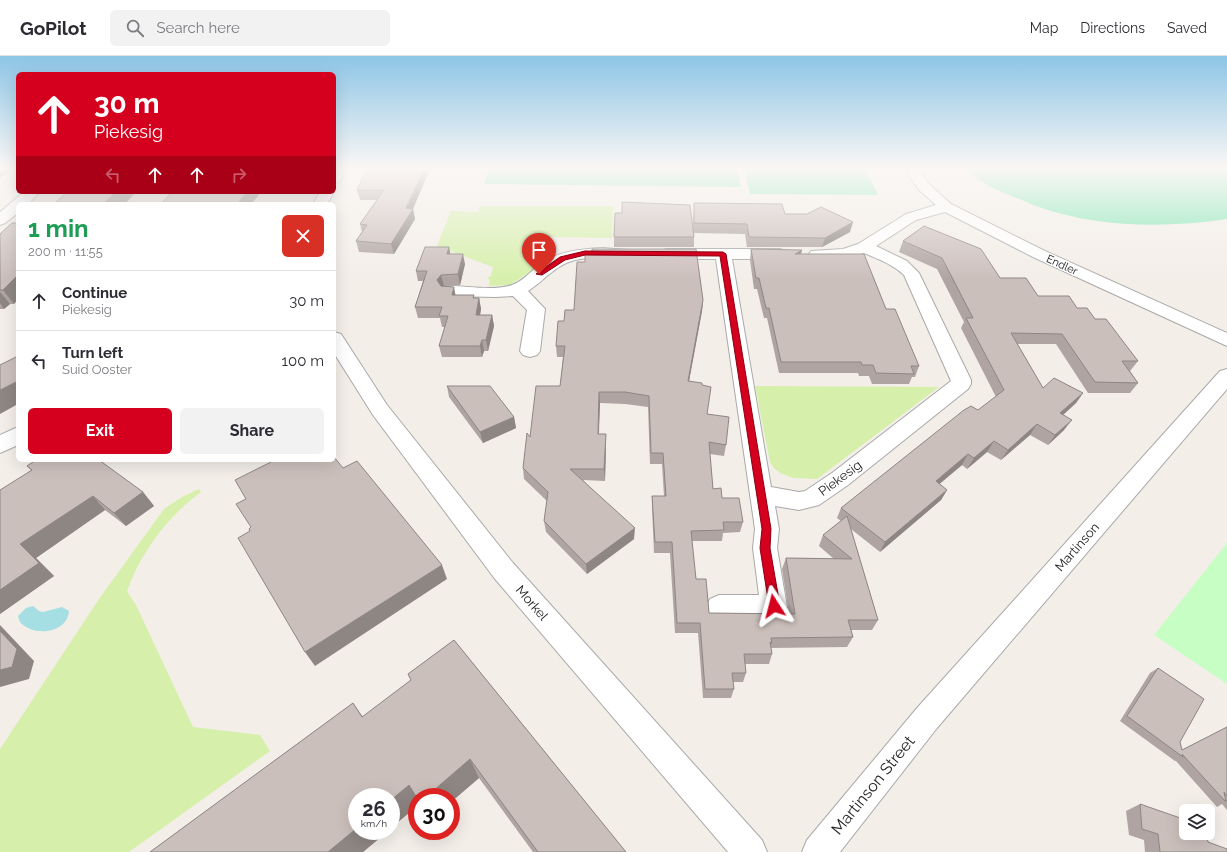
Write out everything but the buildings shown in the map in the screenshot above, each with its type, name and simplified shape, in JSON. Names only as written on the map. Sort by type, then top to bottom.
[{"type":"street","points":[[0,220],[16,206]]},
{"type":"street","points":[[450,291],[500,292],[517,290],[550,265],[571,256],[585,253],[845,254],[864,247],[911,217],[946,207]]},
{"type":"street","name":"Endler","points":[[946,207],[1039,254],[1227,340]]},
{"type":"street","name":"Piekesig","points":[[761,494],[799,501],[811,499],[840,479],[961,384],[961,380],[911,273],[906,267],[892,259],[864,247]]},
{"type":"street","points":[[719,606],[774,606],[765,548],[766,529],[761,494],[723,254]]},
{"type":"street","points":[[517,290],[536,309],[530,351]]},
{"type":"street","name":"Morkel","points":[[336,341],[380,410],[504,571],[750,852]]},
{"type":"street","name":"Martinson","points":[[927,718],[1227,376]]},
{"type":"street","points":[[0,445],[16,436]]},
{"type":"street","name":"Martinson Street","points":[[819,852],[927,718]]},
{"type":"green space","points":[[480,206],[613,206],[612,238],[548,237],[544,253],[550,258],[510,285],[489,286],[490,280],[487,278],[491,276],[493,267],[437,246],[451,211],[478,212]]},
{"type":"green space","points":[[1037,206],[1227,206],[1227,219],[1180,224],[1132,224],[1085,219]]},
{"type":"green space","points":[[755,386],[939,387],[817,479],[793,478],[780,473],[770,462]]},
{"type":"green space","points":[[199,489],[201,492],[177,513],[156,536],[140,563],[127,591],[136,605],[193,727],[260,735],[270,751],[129,852],[0,852],[0,749],[99,599],[164,509],[182,497]]},
{"type":"green space","points":[[1227,543],[1227,684],[1154,635]]},
{"type":"water","points":[[33,606],[39,611],[43,612],[62,607],[69,611],[67,619],[56,629],[49,631],[33,630],[20,622],[18,616],[26,608]]},
{"type":"route","points":[[539,274],[550,265],[563,259],[585,253],[723,254],[766,529],[765,548],[774,606]]}]
